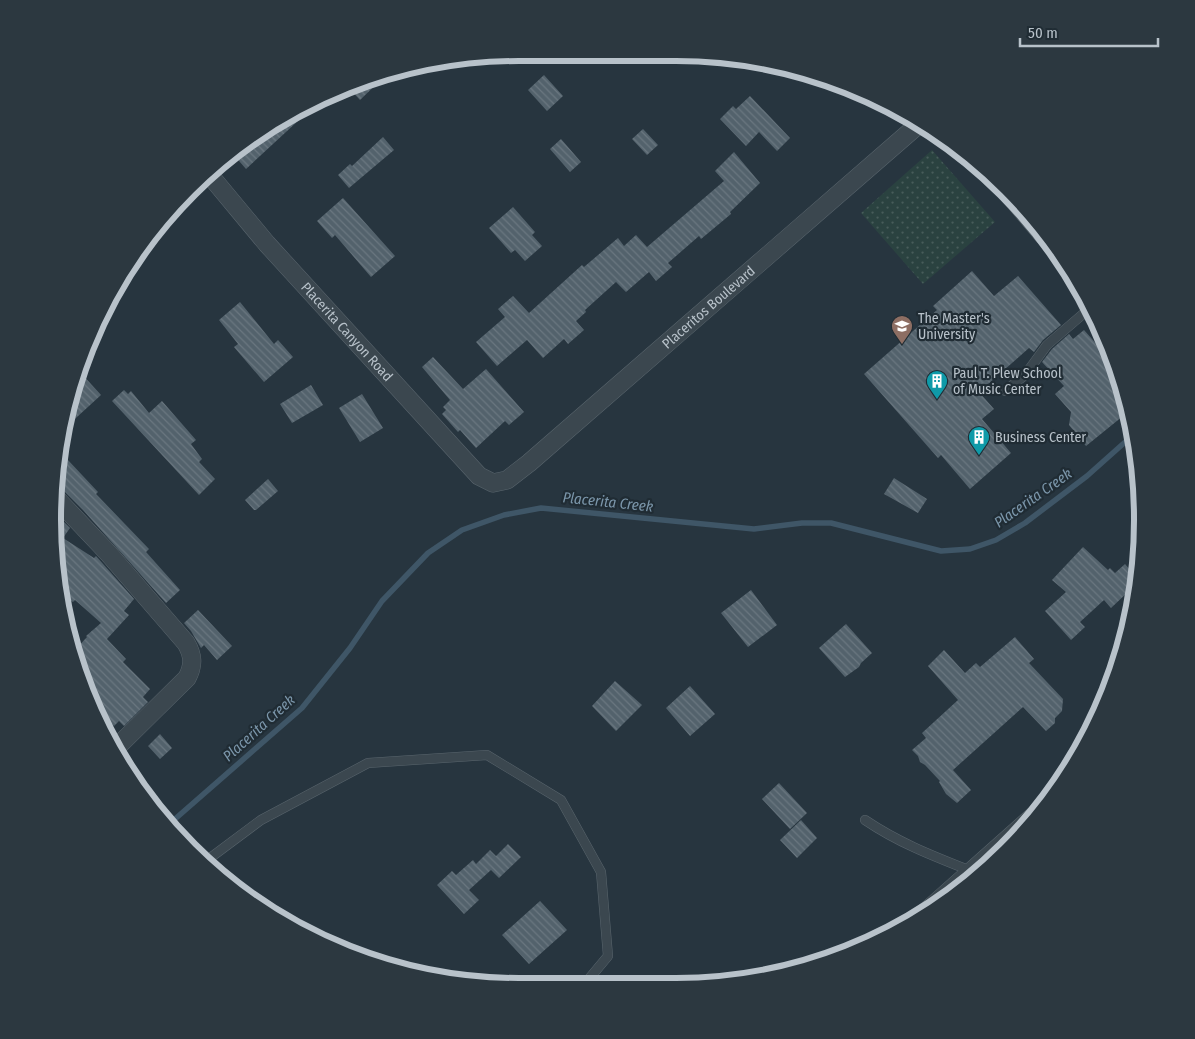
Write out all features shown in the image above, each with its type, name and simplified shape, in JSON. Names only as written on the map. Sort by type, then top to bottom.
[{"type":"street","name":"Placeritos Boulevard","points":[[493,483],[507,480],[529,463],[914,128]]},
{"type":"street","name":"Placerita Canyon Road","points":[[213,179],[267,244],[479,476],[493,483]]},
{"type":"street","points":[[62,504],[109,554],[186,643],[193,660],[187,678],[117,738]]},
{"type":"lane","points":[[1005,391],[1025,375],[1047,345],[1084,313]]},
{"type":"lane","points":[[210,858],[260,820],[368,763],[488,755],[561,800],[601,872],[608,956],[590,978]]},
{"type":"lane","points":[[864,820],[912,848],[970,871]]},
{"type":"green space","points":[[932,150],[995,222],[923,284],[861,213]]},
{"type":"building","points":[[544,75],[563,96],[547,111],[528,90]]},
{"type":"building","points":[[376,85],[360,100],[353,93]]},
{"type":"building","points":[[750,96],[790,138],[777,151],[759,132],[746,146],[720,119],[733,106],[736,109]]},
{"type":"building","points":[[298,119],[299,120],[246,169],[237,159],[265,138]]},
{"type":"building","points":[[643,129],[658,145],[647,155],[632,139]]},
{"type":"building","points":[[383,137],[394,150],[349,188],[338,175],[350,164],[352,166]]},
{"type":"building","points":[[561,139],[581,162],[570,172],[550,149]]},
{"type":"building","points":[[734,152],[760,183],[730,212],[731,214],[701,239],[699,236],[668,263],[672,267],[656,281],[649,272],[626,292],[616,282],[585,310],[586,312],[576,321],[584,330],[568,344],[564,339],[543,358],[527,340],[497,366],[476,342],[505,317],[498,309],[513,296],[529,313],[582,265],[584,267],[618,238],[624,246],[636,235],[647,247],[724,181],[715,171]]},
{"type":"building","points":[[343,198],[395,256],[371,277],[335,235],[332,238],[317,221]]},
{"type":"building","points":[[513,207],[535,232],[532,235],[542,246],[525,261],[515,250],[511,253],[489,228]]},
{"type":"building","points":[[972,271],[994,296],[1018,276],[1061,325],[1043,340],[1034,352],[1029,348],[979,392],[994,409],[982,419],[1011,453],[970,489],[941,455],[938,458],[864,374],[937,310],[933,306]]},
{"type":"building","points":[[240,302],[274,344],[278,340],[293,357],[264,382],[234,347],[238,344],[219,320]]},
{"type":"building","points":[[1084,330],[1101,349],[1122,417],[1086,446],[1069,425],[1071,412],[1055,394],[1064,386],[1042,362],[1052,349],[1069,334],[1073,339]]},
{"type":"building","points":[[433,357],[463,389],[486,369],[524,412],[509,425],[505,421],[476,448],[442,414],[446,410],[443,407],[450,400],[422,367]]},
{"type":"building","points":[[84,377],[101,395],[72,422]]},
{"type":"building","points":[[311,385],[323,405],[292,423],[280,404]]},
{"type":"building","points":[[124,390],[128,394],[131,391],[149,413],[162,401],[196,440],[191,444],[202,459],[199,462],[215,479],[199,495],[112,401]]},
{"type":"building","points":[[362,394],[383,428],[360,442],[339,408]]},
{"type":"building","points":[[67,459],[98,492],[96,494],[149,549],[146,552],[180,590],[166,603],[83,510],[62,490],[65,461]]},
{"type":"building","points":[[894,478],[927,499],[918,513],[884,494]]},
{"type":"building","points":[[268,479],[278,491],[254,510],[245,500]]},
{"type":"building","points":[[61,519],[70,528],[63,538],[94,558],[96,556],[134,599],[124,611],[129,615],[107,639],[126,659],[123,662],[150,689],[143,697],[148,702],[124,726],[119,721],[114,726],[108,721],[96,695],[79,645],[86,636],[101,623],[75,600],[73,602],[68,599],[65,579]]},
{"type":"building","points":[[1083,547],[1108,570],[1110,568],[1115,573],[1125,564],[1131,571],[1128,592],[1111,608],[1104,600],[1080,622],[1085,627],[1071,640],[1045,611],[1066,592],[1052,580]]},
{"type":"building","points":[[751,590],[777,625],[748,647],[721,613]]},
{"type":"building","points":[[198,610],[232,646],[217,660],[204,645],[201,648],[184,623]]},
{"type":"building","points":[[846,624],[872,653],[859,667],[845,677],[819,648]]},
{"type":"building","points":[[1015,637],[1034,659],[1029,663],[1063,699],[1062,711],[1055,718],[1055,723],[1046,731],[1023,707],[953,770],[971,790],[957,803],[946,794],[940,781],[920,762],[918,756],[912,750],[926,738],[922,733],[958,700],[928,666],[944,650],[965,673],[976,663],[980,667]]},
{"type":"building","points":[[615,681],[642,705],[616,731],[592,706]]},
{"type":"building","points":[[690,686],[715,714],[690,736],[666,708]]},
{"type":"building","points":[[160,734],[172,748],[160,759],[148,746]]},
{"type":"building","points":[[779,783],[807,813],[790,829],[762,799]]},
{"type":"building","points":[[801,820],[817,838],[797,858],[780,840]]},
{"type":"building","points":[[508,844],[521,857],[499,878],[491,870],[469,890],[479,900],[464,914],[437,885],[452,871],[456,875],[473,860],[476,864],[490,850],[496,856]]},
{"type":"building","points":[[540,901],[567,930],[529,964],[502,935]]},
{"type":"waterway","name":"Placerita Creek","points":[[174,820],[302,708],[350,648],[382,601],[428,553],[462,530],[504,515],[541,508],[754,529],[802,523],[831,523],[941,551],[970,549],[996,540],[1025,523],[1087,476],[1127,441]]},
{"type":"place","name":"The Master's University","points":[[902,345]]},
{"type":"place","name":"Paul T. Plew School of Music Center","points":[[937,400]]},
{"type":"place","name":"Business Center","points":[[979,456]]}]
